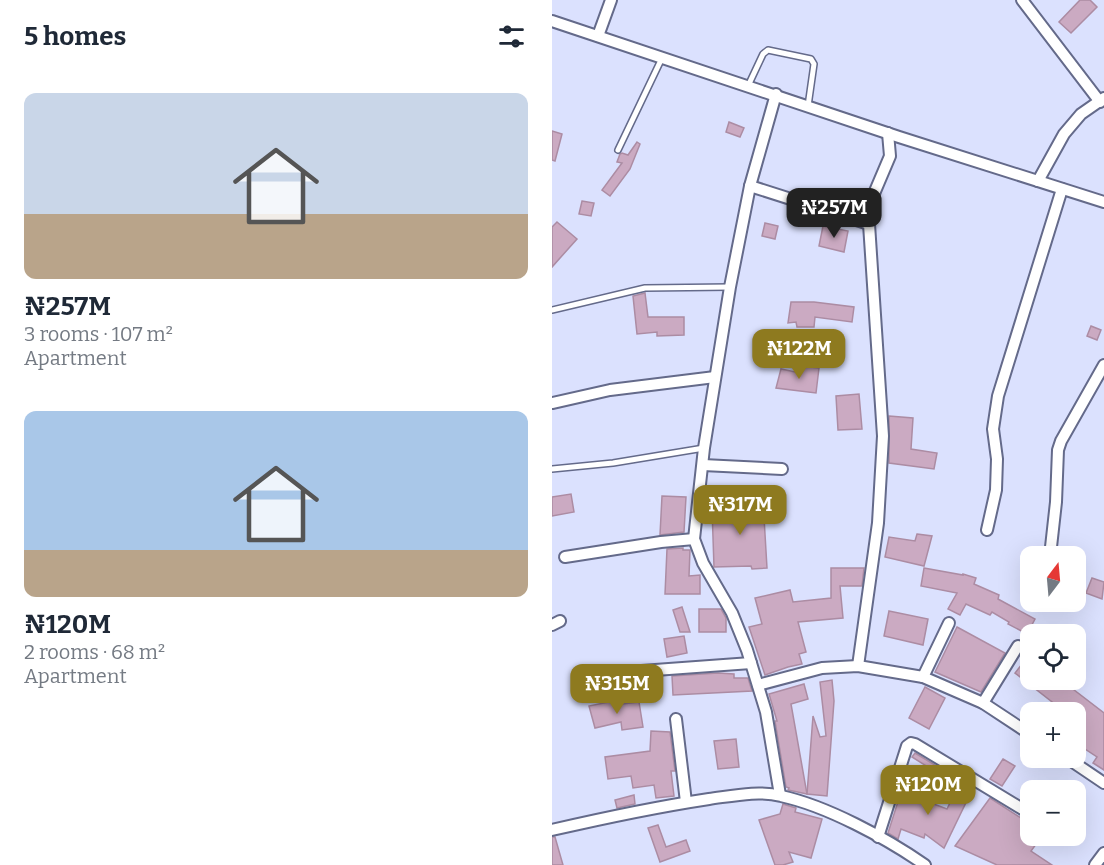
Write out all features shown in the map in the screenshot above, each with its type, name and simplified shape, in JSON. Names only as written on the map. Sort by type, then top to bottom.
[{"type":"street","points":[[598,36],[611,0]]},
{"type":"street","points":[[1022,0],[1102,100],[1081,114],[1064,134],[1038,181]]},
{"type":"street","points":[[552,21],[1104,202]]},
{"type":"street","points":[[776,94],[750,186],[730,287],[704,448],[694,539],[703,563],[732,613],[751,663],[766,712],[780,795]]},
{"type":"street","points":[[858,666],[878,523],[883,436],[869,224],[873,196],[890,156],[888,133]]},
{"type":"street","points":[[750,186],[869,224]]},
{"type":"street","points":[[987,530],[996,490],[997,459],[993,429],[998,396],[1062,189]]},
{"type":"street","points":[[1051,546],[1058,450],[1104,365]]},
{"type":"street","points":[[553,403],[610,390],[715,377]]},
{"type":"street","points":[[703,465],[782,469]]},
{"type":"street","points":[[564,557],[694,539]]},
{"type":"street","points":[[923,677],[949,623]]},
{"type":"street","points":[[983,703],[1018,646]]},
{"type":"street","points":[[614,674],[751,663]]},
{"type":"street","points":[[758,685],[822,668],[858,666],[923,677],[983,703],[1020,727]]},
{"type":"street","points":[[676,720],[686,802]]},
{"type":"street","points":[[878,837],[907,746],[910,743],[1020,808]]},
{"type":"street","points":[[1082,768],[1104,783]]},
{"type":"street","points":[[552,830],[686,802],[748,794],[780,795],[842,819],[925,865]]},
{"type":"street","points":[[1095,865],[1104,853]]},
{"type":"street","points":[[904,865],[913,857]]},
{"type":"lane","points":[[748,86],[763,54],[768,50],[811,59],[814,64],[808,106]]},
{"type":"lane","points":[[618,150],[662,58]]},
{"type":"lane","points":[[552,310],[645,288],[730,287]]},
{"type":"lane","points":[[552,469],[613,464],[704,448]]},
{"type":"building","points":[[1080,0],[1090,0],[1097,7],[1071,33],[1059,22]]},
{"type":"building","points":[[729,122],[744,128],[740,137],[726,132]]},
{"type":"building","points":[[552,131],[562,134],[555,161],[552,160]]},
{"type":"building","points":[[637,142],[640,144],[630,169],[610,196],[602,190],[622,163],[617,162],[620,154],[628,155]]},
{"type":"building","points":[[582,201],[594,203],[591,216],[579,214]]},
{"type":"building","points":[[557,222],[577,239],[552,267],[552,227]]},
{"type":"building","points":[[765,223],[778,226],[775,239],[762,236]]},
{"type":"building","points":[[823,226],[848,231],[844,252],[819,246]]},
{"type":"building","points":[[645,293],[648,317],[684,317],[684,335],[657,336],[657,332],[637,334],[633,296]]},
{"type":"building","points":[[791,302],[814,302],[854,307],[852,322],[815,317],[814,327],[797,327],[796,322],[788,323]]},
{"type":"building","points":[[1091,326],[1101,330],[1097,340],[1087,336]]},
{"type":"building","points":[[801,366],[819,368],[816,393],[776,388],[781,369],[795,372]]},
{"type":"building","points":[[859,394],[862,429],[838,430],[836,396]]},
{"type":"building","points":[[889,416],[913,418],[911,449],[937,453],[934,469],[889,463]]},
{"type":"building","points":[[571,494],[574,512],[552,516],[552,497]]},
{"type":"building","points":[[662,496],[686,497],[684,532],[660,535]]},
{"type":"building","points":[[763,500],[767,568],[714,567],[712,508],[748,508],[748,501]]},
{"type":"building","points":[[917,534],[932,536],[924,566],[885,557],[889,537],[915,541]]},
{"type":"building","points":[[683,548],[683,550],[690,550],[689,576],[700,575],[700,594],[665,594],[667,549]]},
{"type":"building","points":[[831,568],[864,568],[862,586],[840,586],[843,618],[798,622],[806,652],[799,654],[802,664],[765,675],[749,627],[762,624],[755,598],[790,590],[793,602],[831,598]]},
{"type":"building","points":[[924,568],[963,574],[976,578],[974,584],[999,595],[998,599],[1035,619],[1032,624],[1020,624],[1020,630],[992,612],[990,615],[966,604],[960,615],[948,609],[957,593],[921,586]]},
{"type":"building","points":[[1092,578],[1104,582],[1102,599],[1086,593]]},
{"type":"building","points":[[682,607],[690,632],[680,632],[673,610]]},
{"type":"building","points":[[699,609],[721,609],[726,618],[726,632],[699,632]]},
{"type":"building","points":[[889,611],[928,619],[923,645],[884,636]]},
{"type":"building","points":[[957,627],[1005,653],[981,692],[935,672]]},
{"type":"building","points":[[684,636],[687,653],[667,657],[664,639]]},
{"type":"building","points":[[1020,667],[1020,677],[1015,673]]},
{"type":"building","points":[[734,674],[734,678],[748,678],[752,691],[673,695],[672,676]]},
{"type":"building","points":[[832,680],[834,701],[827,796],[807,794],[813,716],[820,737],[826,736],[820,682]]},
{"type":"building","points":[[804,684],[808,699],[791,704],[807,794],[788,790],[789,788],[786,787],[775,721],[777,721],[769,694]]},
{"type":"building","points":[[925,687],[945,698],[929,729],[909,718]]},
{"type":"building","points":[[1037,690],[1074,690],[1104,713],[1104,770],[1093,763],[1097,757],[1086,750],[1086,702],[1052,702]]},
{"type":"building","points":[[614,701],[615,705],[639,702],[643,727],[622,730],[621,722],[595,728],[589,706]]},
{"type":"building","points":[[651,731],[670,732],[675,771],[671,771],[674,796],[656,798],[654,785],[633,788],[631,776],[608,779],[605,757],[650,751]]},
{"type":"building","points":[[736,739],[739,767],[718,769],[714,741]]},
{"type":"building","points":[[915,753],[958,779],[955,784],[912,757]]},
{"type":"building","points":[[1003,759],[1015,766],[1002,786],[990,779]]},
{"type":"building","points":[[959,784],[972,790],[944,848],[925,834],[924,838],[901,829],[898,839],[888,833],[903,786],[914,789],[912,796],[947,809]]},
{"type":"building","points":[[634,795],[635,804],[617,808],[615,800]]},
{"type":"building","points":[[990,798],[1020,817],[1020,846],[1035,846],[1031,851],[1052,865],[997,865],[955,846]]},
{"type":"building","points":[[783,804],[796,808],[795,812],[822,819],[811,858],[789,852],[793,862],[775,865],[759,820],[780,814]]},
{"type":"building","points":[[658,825],[666,847],[686,840],[690,851],[660,862],[648,828]]},
{"type":"building","points":[[552,837],[555,837],[563,865],[552,865]]}]
